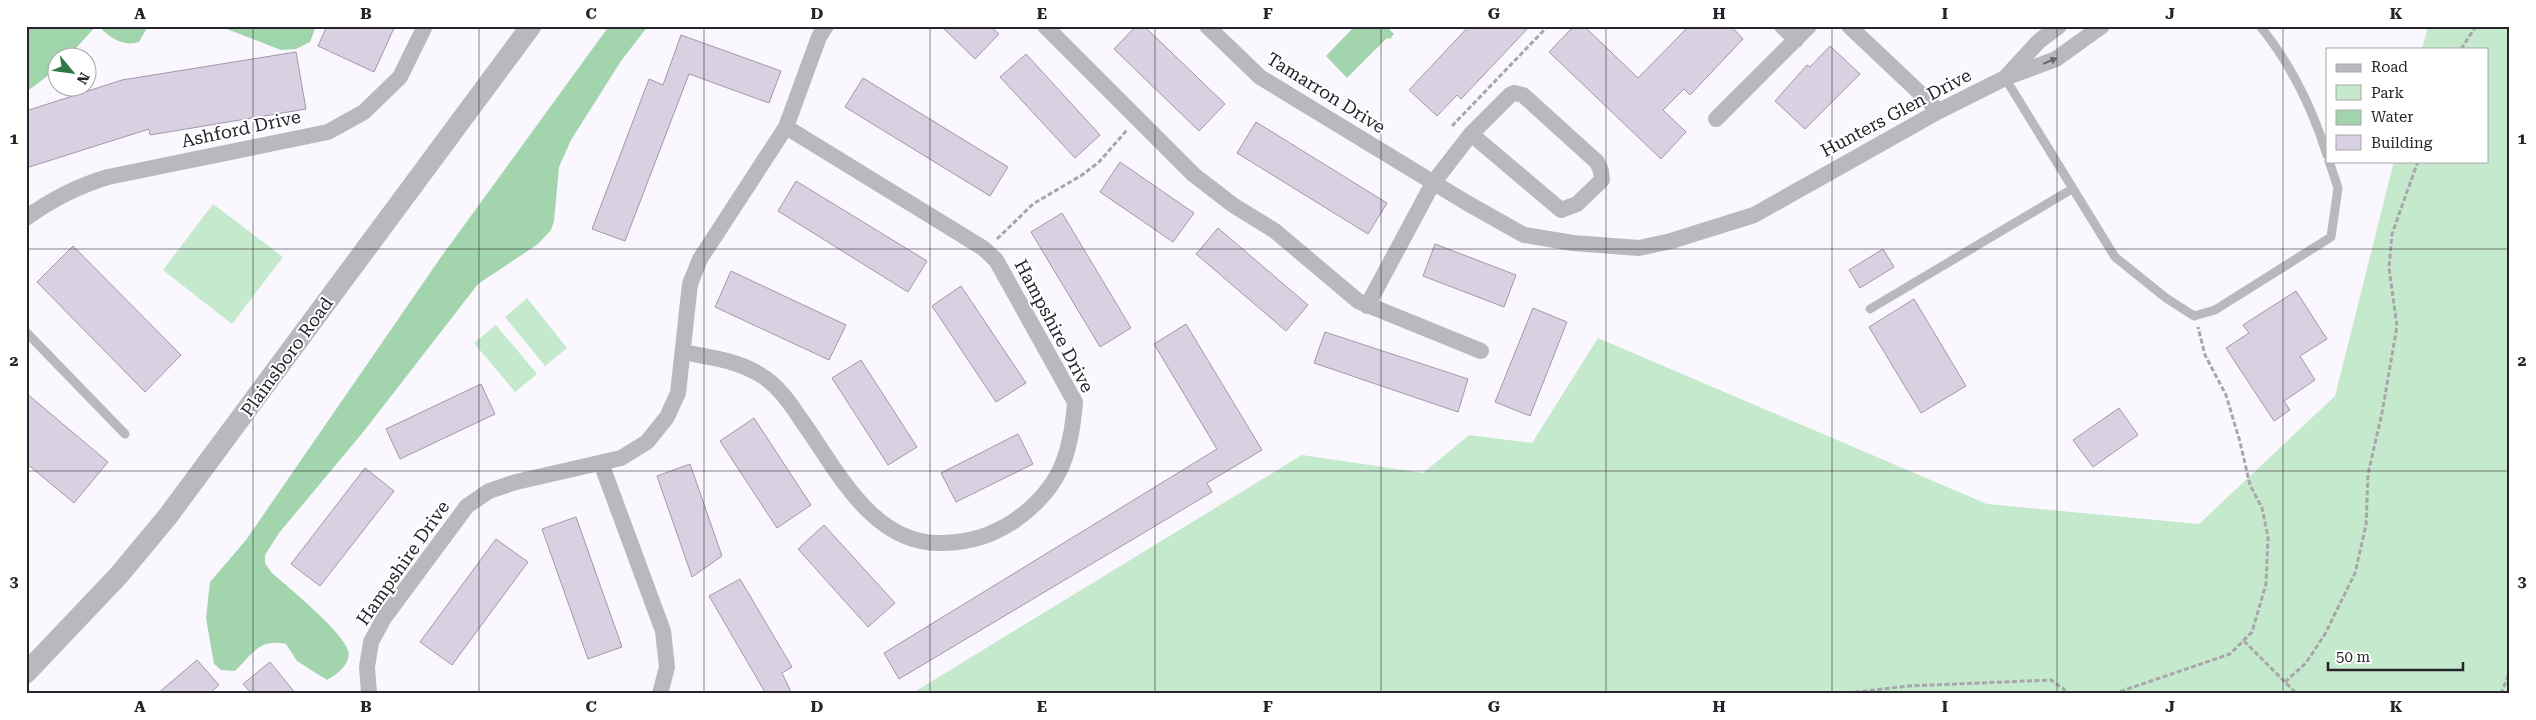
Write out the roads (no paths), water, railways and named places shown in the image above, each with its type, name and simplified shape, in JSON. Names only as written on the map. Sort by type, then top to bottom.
[{"type":"street","name":"Ashford Drive","points":[[26,218],[47,202],[78,186],[108,177],[328,132],[364,112],[400,77],[426,26]]},
{"type":"street","name":"Plainsboro Road","points":[[26,672],[119,575],[168,516],[531,26]]},
{"type":"street","name":"Hampshire Drive","points":[[370,694],[367,667],[371,642],[384,618],[467,506],[489,491],[516,482],[621,458],[647,442],[667,417],[678,393],[690,284],[700,259],[786,127],[819,37],[826,26]]},
{"type":"street","points":[[1045,26],[1194,175],[1233,205],[1275,230],[1358,301],[1481,351]]},
{"type":"street","name":"Tamarron Drive","points":[[1207,26],[1260,78],[1433,183],[1524,235],[1573,243],[1640,248],[1671,241],[1754,214],[1806,184]]},
{"type":"street","points":[[1782,26],[1796,40]]},
{"type":"street","points":[[1716,119],[1809,26]]},
{"type":"street","points":[[1849,26],[1940,111]]},
{"type":"street","name":"Hunters Glen Drive","points":[[2005,78],[2039,41],[2059,26]]},
{"type":"street","name":"Hunters Glen Drive","points":[[1806,184],[2005,78],[2056,59],[2102,26]]},
{"type":"street","points":[[1367,306],[1433,183],[1471,134],[1510,95],[1514,93],[1523,95],[1597,162],[1602,171],[1602,180],[1577,204],[1561,210],[1471,134]]},
{"type":"street","name":"Hampshire Drive","points":[[683,352],[729,360],[759,374],[783,394],[863,508],[890,530],[927,544],[969,542],[1002,529],[1035,506],[1051,485],[1066,458],[1076,402],[996,260],[985,250],[786,127]]},
{"type":"street","points":[[601,463],[663,632],[667,667],[660,694]]},
{"type":"lane","points":[[2260,26],[2270,39],[2316,120],[2326,152]]},
{"type":"lane","points":[[2005,78],[2115,257],[2166,298],[2194,316],[2215,310],[2331,237],[2338,188],[2329,162]]},
{"type":"lane","points":[[1870,309],[2072,189]]},
{"type":"lane","points":[[26,332],[125,434]]},
{"type":"water","points":[[609,26],[648,26],[621,61],[571,140],[559,167],[554,221],[551,230],[538,244],[478,284],[364,431],[279,533],[265,555],[265,563],[271,572],[335,631],[348,650],[349,655],[346,664],[339,672],[327,680],[297,661],[286,644],[269,643],[252,653],[235,671],[221,670],[214,664],[206,618],[210,582],[246,540],[441,257]]},
{"type":"water","points":[[1355,26],[1386,26],[1394,34],[1390,39],[1387,38],[1347,78],[1326,56]]}]
